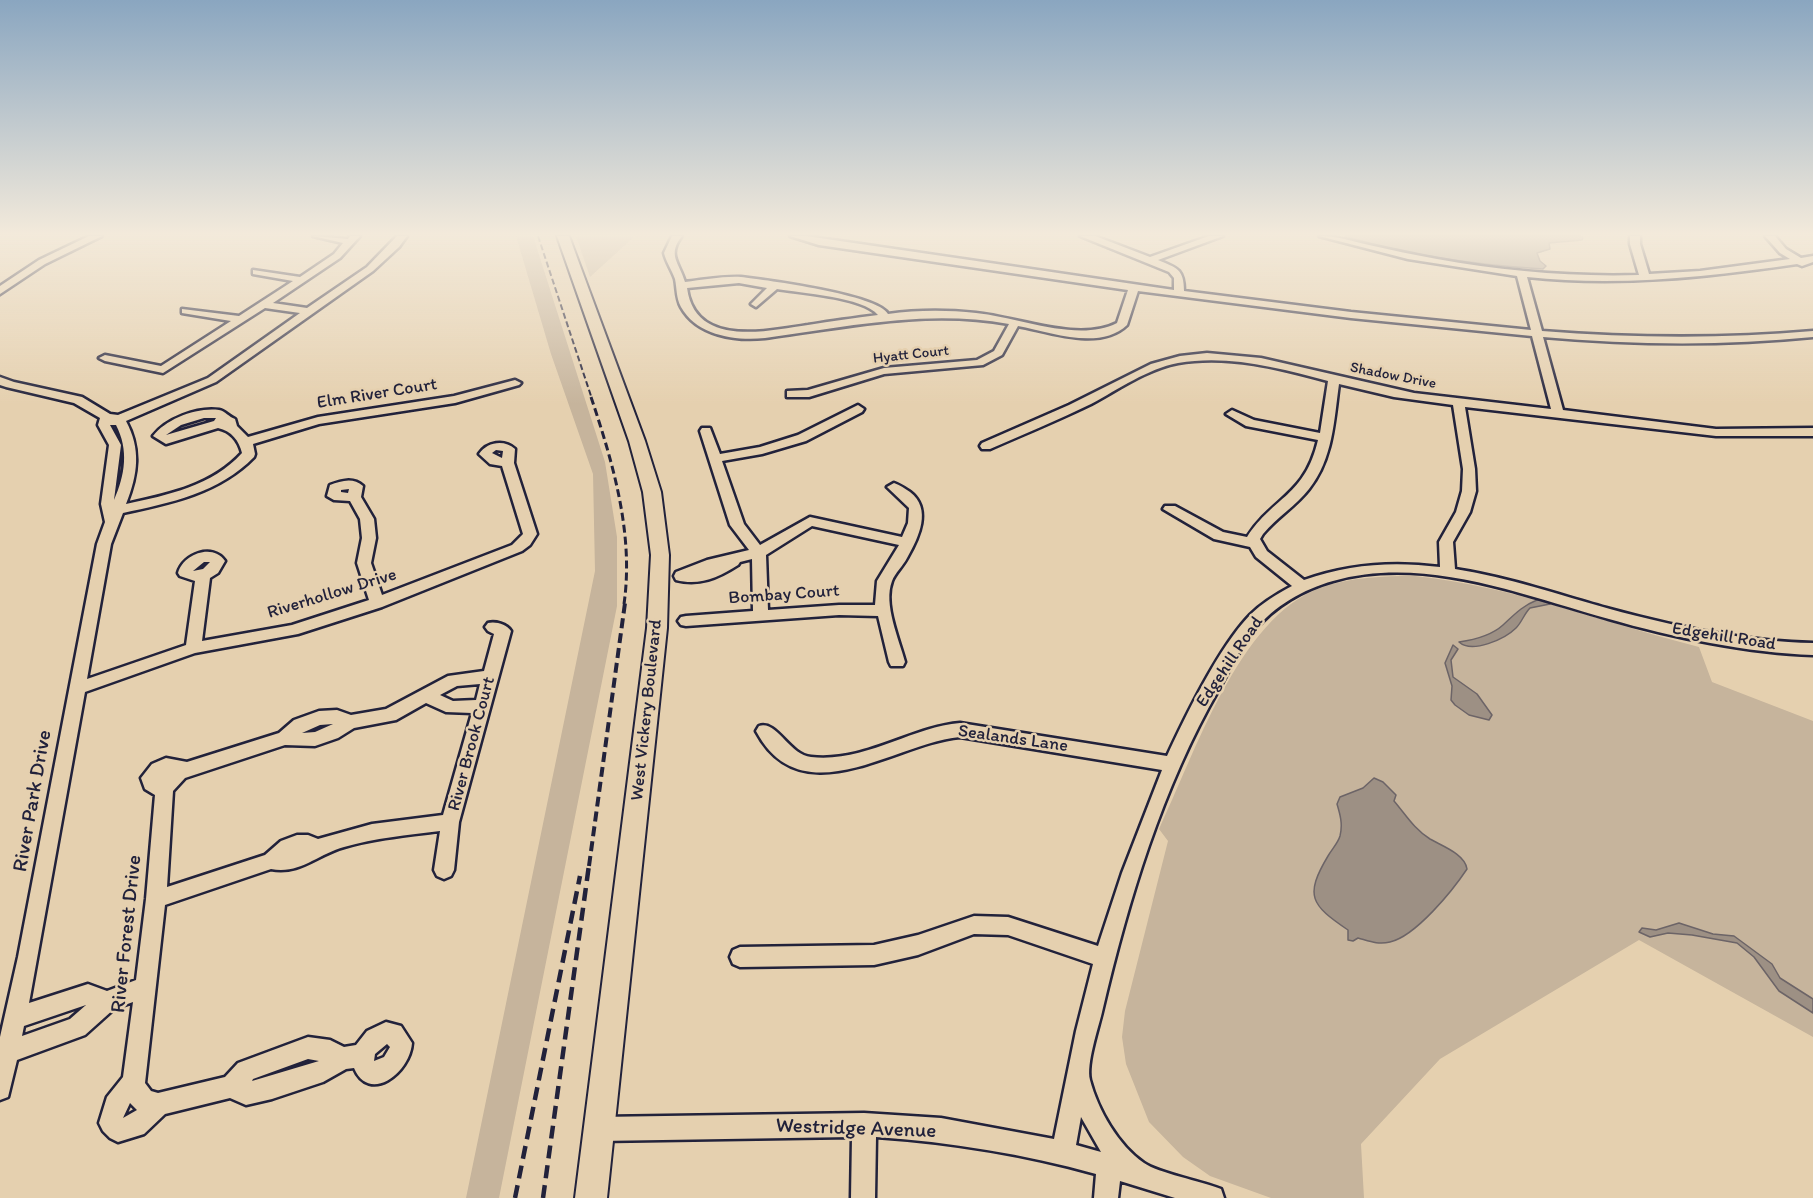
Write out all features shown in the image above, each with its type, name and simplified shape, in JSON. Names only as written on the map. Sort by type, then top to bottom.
[{"type":"main road","name":"West Vickery Boulevard","points":[[583,292],[646,469],[658,531],[659,578],[657,628],[591,1198]]},
{"type":"street","points":[[105,358],[159,371],[284,292]]},
{"type":"street","points":[[0,380],[10,385],[78,400],[110,420],[192,390],[339,292]]},
{"type":"street","points":[[681,292],[682,300],[694,317],[714,330],[739,341],[768,334],[884,317],[950,314],[1072,332],[1112,330],[1122,325],[1133,292]]},
{"type":"street","points":[[756,304],[768,292]]},
{"type":"street","points":[[811,292],[855,299],[876,307],[882,311],[884,317]]},
{"type":"street","points":[[1163,292],[1331,313],[1536,333],[1689,340],[1813,334]]},
{"type":"street","points":[[1526,292],[1557,414]]},
{"type":"street","points":[[264,305],[311,312]]},
{"type":"street","points":[[186,311],[241,320]]},
{"type":"street","name":"Hyatt Court","points":[[791,394],[809,393],[884,371],[979,363],[998,353],[1015,322]]},
{"type":"street","name":"Shadow Drive","points":[[986,446],[1049,419],[1147,370],[1170,361],[1196,358],[1226,358],[1278,365],[1393,393],[1705,434],[1754,435],[1813,432]]},
{"type":"street","points":[[1301,585],[1261,554],[1253,539],[1260,527],[1306,484],[1322,455],[1334,379]]},
{"type":"street","name":"Elm River Court","points":[[246,442],[318,421],[455,399],[515,383]]},
{"type":"street","points":[[1448,572],[1446,542],[1463,512],[1468,491],[1469,469],[1458,402]]},
{"type":"street","points":[[715,459],[772,448],[802,438],[858,409]]},
{"type":"street","points":[[1232,414],[1250,423],[1325,438]]},
{"type":"street","name":"River Park Drive","points":[[0,1089],[104,544],[113,509],[115,444],[110,420]]},
{"type":"street","points":[[113,509],[168,499],[207,485],[233,471],[249,453],[246,442],[223,423]]},
{"type":"street","points":[[706,431],[737,525],[758,553],[761,615]]},
{"type":"street","name":"Riverhollow Drive","points":[[76,689],[193,648],[292,630],[377,603],[517,548],[530,534],[508,463]]},
{"type":"street","points":[[894,487],[911,500],[916,508],[915,524],[905,542],[901,556],[884,581],[882,603],[897,662]]},
{"type":"street","points":[[354,497],[367,519],[369,538],[364,563],[377,603]]},
{"type":"street","points":[[1170,508],[1219,536],[1254,543]]},
{"type":"street","points":[[659,578],[712,575],[741,557],[758,553],[810,521],[905,542]]},
{"type":"street","name":"Edgehill Road","points":[[1064,1153],[1077,1072],[1104,958],[1121,899],[1171,764],[1189,724],[1249,627],[1262,613],[1301,585],[1337,574],[1373,569],[1401,568],[1448,572],[1513,586],[1659,627],[1728,639],[1813,649]]},
{"type":"street","points":[[193,648],[203,575]]},
{"type":"street","name":"Bombay Court","points":[[686,621],[838,610],[884,611]]},
{"type":"street","name":"River Brook Court","points":[[444,870],[450,822],[503,631],[493,627]]},
{"type":"street","name":"River Forest Drive","points":[[134,1083],[156,899],[164,791],[168,782],[186,769],[285,738],[315,739],[332,733],[350,722],[390,715],[454,680],[490,677]]},
{"type":"street","points":[[428,695],[438,704],[451,708],[481,706]]},
{"type":"street","name":"Sealands Lane","points":[[765,731],[793,760],[821,765],[860,759],[947,731],[960,730],[1171,764]]},
{"type":"street","points":[[156,899],[271,861],[283,865],[294,863],[317,847],[355,834],[450,822]]},
{"type":"street","points":[[740,957],[874,955],[918,945],[974,925],[1008,926],[1104,958]]},
{"type":"street","points":[[8,1052],[77,1027],[107,1001],[147,986]]},
{"type":"street","points":[[15,1018],[88,994],[107,1001]]},
{"type":"street","points":[[134,1083],[136,1092],[145,1102],[158,1104],[231,1087],[246,1094],[323,1071],[352,1057]]},
{"type":"street","points":[[1077,1072],[1087,1109],[1098,1130],[1113,1149],[1139,1174]]},
{"type":"street","points":[[134,1083],[111,1108],[111,1123],[118,1130],[131,1130],[142,1124],[158,1104]]},
{"type":"street","points":[[862,1198],[864,1125]]},
{"type":"street","name":"Westridge Avenue","points":[[599,1128],[864,1125],[941,1130],[1064,1153],[1212,1198]]},
{"type":"street","points":[[1106,1198],[1109,1165]]},
{"type":"shaded area","points":[[533,292],[551,292],[605,462],[617,537],[617,606],[499,1198],[466,1198],[595,571],[593,474],[551,354]]},
{"type":"shaded area","points":[[1415,576],[1487,588],[1523,597],[1699,647],[1712,682],[1813,721],[1813,1037],[1639,940],[1440,1059],[1361,1144],[1364,1198],[1271,1198],[1210,1176],[1183,1157],[1149,1122],[1126,1064],[1122,1037],[1125,1011],[1168,841],[1159,829],[1222,692],[1243,658],[1266,628],[1291,604],[1320,588],[1355,579]]},
{"type":"shaded area","points":[[1537,600],[1546,600],[1550,604],[1530,608],[1516,628],[1504,637],[1480,646],[1465,645],[1459,642],[1493,632]]},
{"type":"shaded area","points":[[1453,645],[1458,649],[1451,660],[1453,677],[1477,694],[1492,715],[1489,720],[1469,715],[1451,700],[1452,686],[1445,663]]},
{"type":"shaded area","points":[[1374,778],[1383,782],[1396,795],[1394,801],[1419,831],[1458,855],[1467,869],[1422,922],[1400,938],[1381,943],[1358,938],[1353,941],[1348,940],[1348,930],[1319,906],[1314,890],[1320,870],[1340,836],[1341,823],[1337,804],[1340,797],[1363,788]]},
{"type":"shaded area","points":[[1679,923],[1713,934],[1734,936],[1772,964],[1780,978],[1813,999],[1813,1013],[1779,991],[1754,957],[1737,943],[1668,933],[1650,937],[1639,932],[1642,928],[1656,930]]},
{"type":"railway","points":[[557,292],[592,399]]},
{"type":"railway","points":[[591,397],[620,499],[626,551],[624,604]]},
{"type":"railway","points":[[589,866],[625,603]]},
{"type":"railway","points":[[543,1198],[589,865]]},
{"type":"railway","points":[[515,1198],[580,876]]}]
